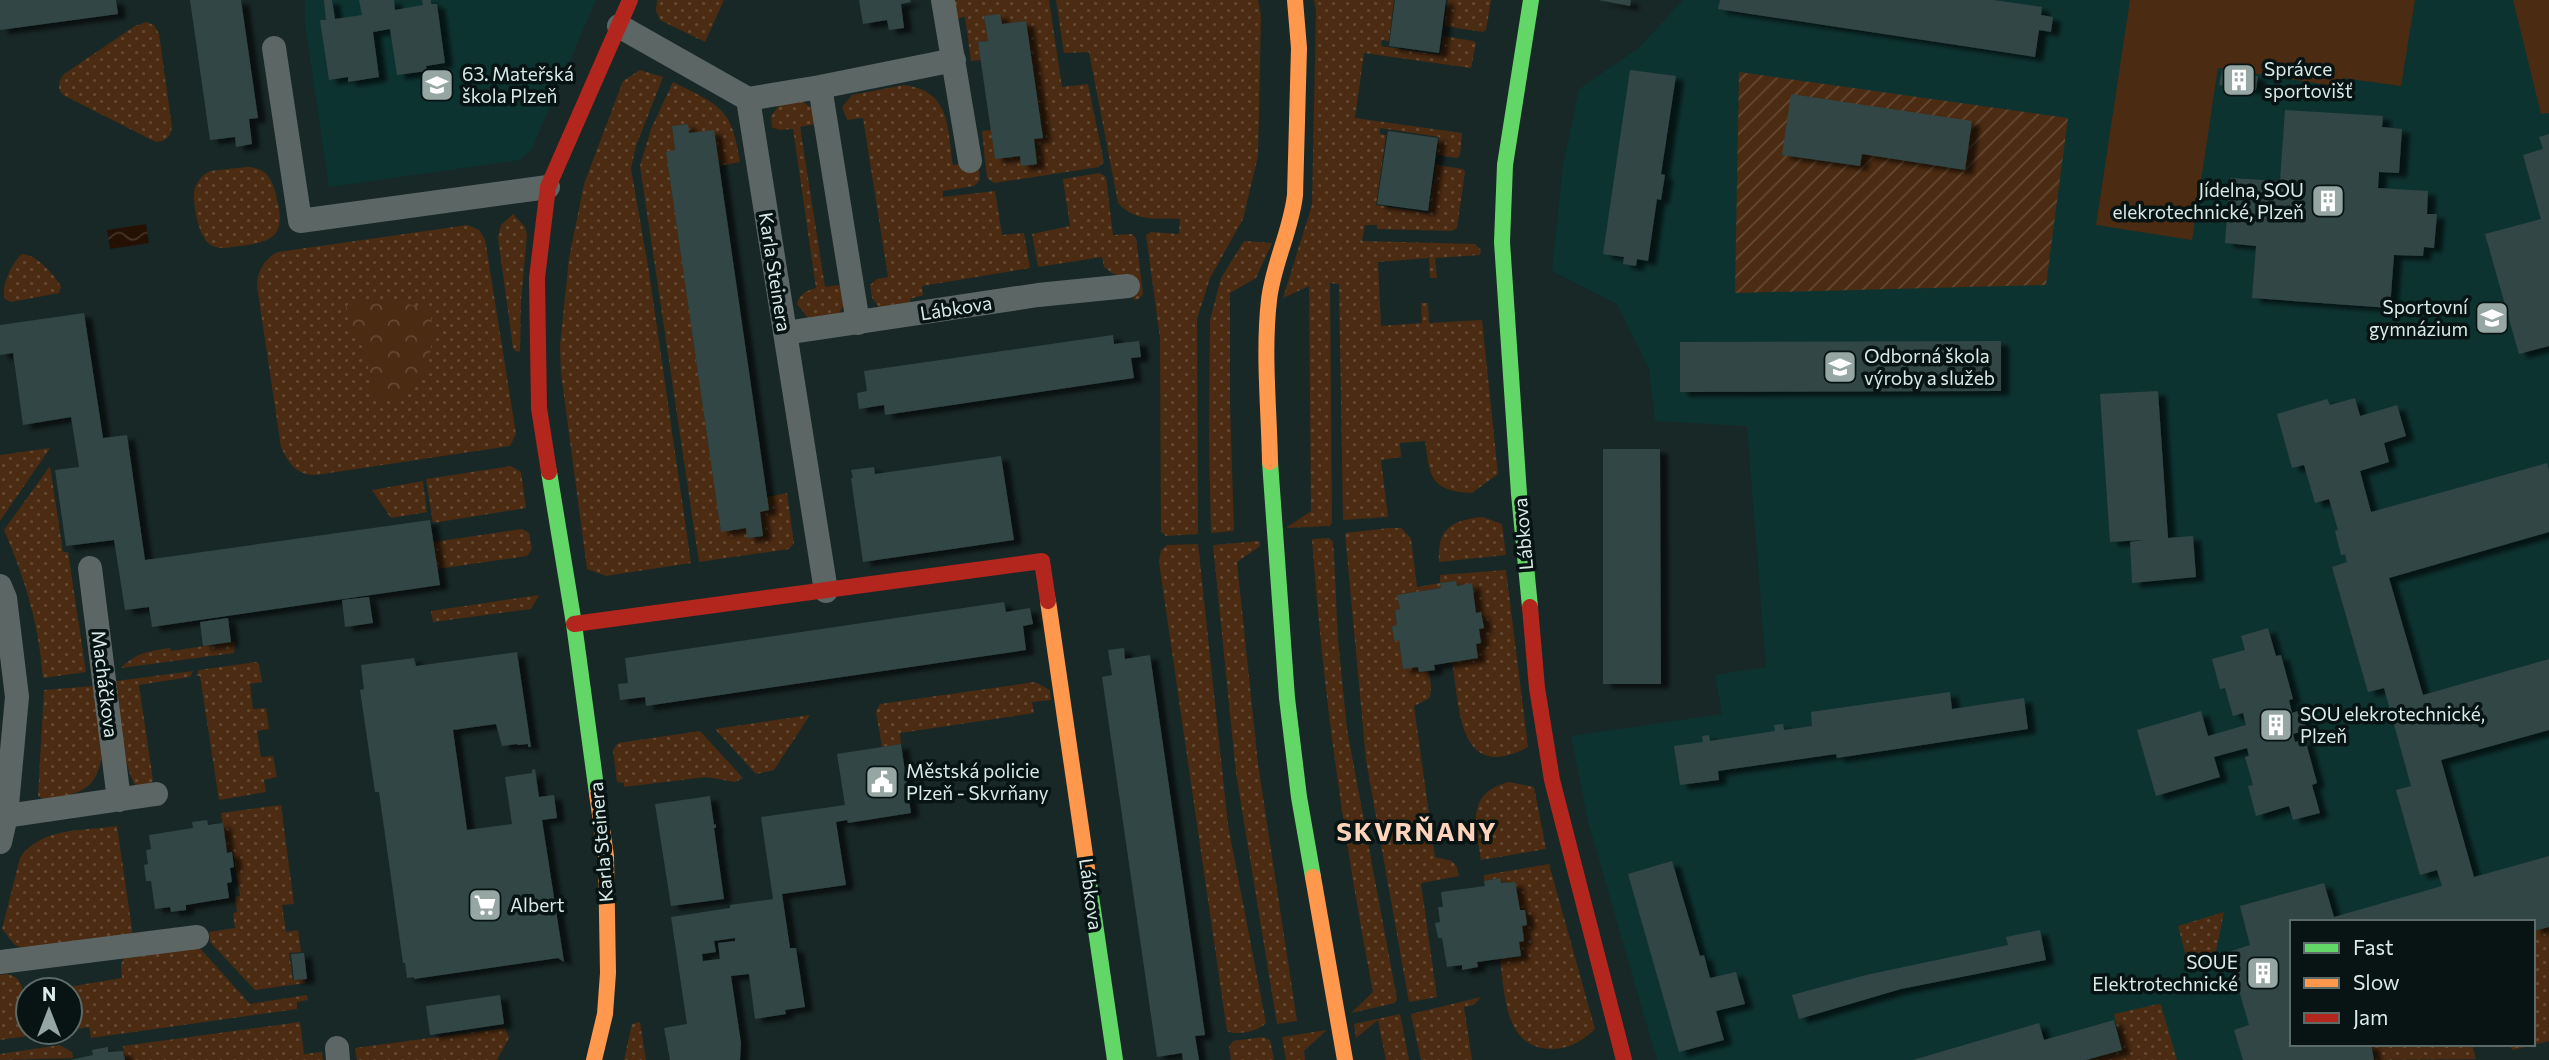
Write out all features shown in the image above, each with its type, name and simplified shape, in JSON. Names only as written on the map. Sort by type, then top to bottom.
[{"type":"street","name":"Karla Steinera","points":[[594,1060],[605,1014],[608,973],[606,856],[574,624],[539,408],[537,278],[548,187],[630,0]]},
{"type":"street","points":[[943,0],[970,161]]},
{"type":"street","points":[[1295,0],[1299,48],[1293,219],[1274,274],[1267,325],[1270,483],[1287,698],[1299,797],[1345,1057]]},
{"type":"street","name":"Lábkova","points":[[1531,0],[1505,165],[1502,243],[1519,494],[1538,688],[1552,780],[1624,1060]]},
{"type":"street","points":[[619,26],[748,99],[954,60]]},
{"type":"street","points":[[274,48],[300,221],[548,187]]},
{"type":"street","points":[[820,87],[858,323]]},
{"type":"street","name":"Karla Steinera","points":[[748,99],[827,591]]},
{"type":"street","name":"Lábkova","points":[[785,333],[1038,295],[1128,286]]},
{"type":"street","name":"Lábkova","points":[[827,591],[1042,561],[1115,1060]]},
{"type":"street","name":"Macháčkova","points":[[90,568],[119,800]]},
{"type":"street","points":[[0,586],[5,598],[5,640],[17,696],[6,816],[0,842]]},
{"type":"street","points":[[574,624],[827,591]]},
{"type":"street","points":[[6,816],[156,794]]},
{"type":"street","points":[[0,962],[197,937]]},
{"type":"shaded area","name":"63. Mateřská škola Plzeň","points":[[305,0],[596,0],[532,149],[520,160],[329,187],[305,24]]},
{"type":"shaded area","points":[[1683,0],[2549,0],[2549,927],[2535,930],[2535,920],[2290,920],[2290,1046],[2371,1046],[2374,1060],[1657,1060],[1588,821],[1571,736],[1722,714],[1715,675],[1766,667],[1747,426],[1655,421],[1649,368],[1617,304],[1552,271],[1563,165],[1579,89],[1640,47]]},
{"type":"green space","points":[[657,0],[724,0],[705,42],[660,20],[656,11]]},
{"type":"green space","points":[[957,0],[1049,0],[1062,87],[1088,84],[1104,162],[1099,167],[994,183],[987,178],[982,131],[991,130],[995,159],[1020,156],[1022,166],[1037,163],[1034,139],[1043,138],[1026,21],[1002,24],[984,16],[988,41],[978,42],[981,60],[971,61],[965,17],[957,18]]},
{"type":"green space","points":[[1056,0],[1258,0],[1261,16],[1258,156],[1243,219],[1210,278],[1197,319],[1198,534],[1166,536],[1161,532],[1160,338],[1146,235],[1151,232],[1179,234],[1180,219],[1139,216],[1118,203],[1089,52],[1064,53]]},
{"type":"green space","points":[[1314,0],[1394,0],[1389,41],[1382,40],[1381,46],[1440,55],[1443,36],[1476,43],[1471,68],[1364,53],[1355,118],[1462,133],[1460,155],[1457,158],[1437,155],[1439,137],[1380,128],[1380,134],[1386,135],[1376,205],[1428,213],[1436,165],[1463,169],[1465,172],[1457,228],[1452,231],[1377,229],[1377,225],[1365,225],[1362,241],[1475,244],[1481,250],[1480,255],[1435,258],[1437,278],[1430,278],[1429,258],[1378,262],[1381,326],[1422,323],[1421,303],[1428,303],[1429,323],[1482,320],[1498,474],[1472,493],[1448,489],[1440,485],[1431,473],[1425,441],[1400,443],[1401,457],[1381,460],[1388,517],[1343,520],[1339,284],[1330,283],[1332,523],[1330,526],[1286,528],[1311,511],[1309,286],[1283,298],[1312,205],[1316,11]]},
{"type":"green space","points":[[1448,0],[1491,0],[1486,30],[1483,32],[1444,26]]},
{"type":"green space","points":[[2130,0],[2415,0],[2401,86],[2343,78],[2341,87],[2218,68],[2192,240],[2096,225]]},
{"type":"green space","points":[[2513,0],[2549,0],[2549,113],[2541,114]]},
{"type":"green space","points":[[146,22],[154,25],[159,34],[172,127],[167,138],[156,142],[63,95],[59,87],[64,74],[135,26]]},
{"type":"green space","points":[[640,70],[663,77],[636,146],[631,168],[649,272],[691,563],[606,576],[587,569],[561,373],[560,346],[569,258],[584,184],[623,81]]},
{"type":"green space","points":[[1739,72],[2068,118],[2046,285],[1735,293]]},
{"type":"green space","points":[[673,82],[721,110],[733,130],[740,162],[719,166],[689,133],[687,124],[672,126],[675,150],[666,152],[721,531],[746,528],[748,538],[763,536],[760,512],[769,510],[767,497],[787,493],[794,543],[789,549],[699,562],[640,166],[651,129]]},
{"type":"green space","points":[[904,85],[931,95],[939,103],[947,125],[953,165],[978,162],[980,180],[974,186],[943,191],[943,197],[995,191],[1002,235],[1024,233],[1030,268],[922,286],[923,295],[910,299],[911,307],[879,307],[872,298],[870,285],[877,279],[888,277],[863,118],[847,120],[842,107],[852,95]]},
{"type":"green space","points":[[800,100],[813,109],[816,124],[800,127],[825,287],[839,285],[844,290],[844,304],[839,314],[808,318],[797,304],[804,293],[816,288],[793,129],[779,130],[772,127],[771,116],[781,103]]},
{"type":"green space","points":[[246,167],[265,173],[272,183],[280,215],[277,231],[260,243],[226,248],[213,246],[204,237],[198,222],[194,198],[196,185],[210,171]]},
{"type":"green space","points":[[1100,173],[1106,177],[1113,235],[1132,234],[1136,238],[1143,294],[1139,299],[1134,300],[1131,276],[1119,276],[1111,272],[1104,267],[1102,257],[1038,267],[1032,234],[1070,226],[1063,179]]},
{"type":"green space","points":[[513,214],[525,227],[527,235],[520,352],[513,348],[498,237],[501,225]]},
{"type":"green space","points":[[468,225],[479,230],[485,239],[516,434],[510,446],[316,475],[298,471],[281,447],[257,286],[258,275],[263,266],[278,252]]},
{"type":"green space","points":[[1244,241],[1272,243],[1256,278],[1230,293],[1234,531],[1211,533],[1210,320],[1221,278]]},
{"type":"green space","points":[[22,254],[39,262],[55,277],[61,287],[59,293],[11,302],[5,299],[4,288],[8,275]]},
{"type":"green space","points":[[353,300],[412,305],[421,307],[430,316],[432,342],[428,364],[418,383],[403,397],[386,400],[373,393],[366,356],[347,315],[346,307]]},
{"type":"green space","points":[[50,448],[0,521],[0,455]]},
{"type":"green space","points":[[50,466],[63,552],[68,552],[86,672],[43,678],[30,602],[4,530]]},
{"type":"green space","points":[[511,466],[521,472],[526,508],[433,523],[426,479]]},
{"type":"green space","points":[[423,481],[427,512],[391,518],[372,490]]},
{"type":"green space","points":[[1483,517],[1502,524],[1506,555],[1439,562],[1441,541],[1448,528],[1462,521]]},
{"type":"green space","points":[[1401,528],[1411,538],[1417,587],[1440,583],[1440,575],[1506,570],[1528,747],[1505,756],[1488,756],[1475,748],[1461,719],[1452,662],[1478,658],[1476,644],[1481,643],[1479,629],[1483,627],[1481,612],[1476,613],[1472,584],[1457,586],[1456,581],[1441,583],[1441,588],[1397,595],[1400,609],[1395,611],[1397,625],[1392,626],[1394,641],[1399,640],[1403,669],[1418,667],[1419,672],[1429,671],[1430,698],[1414,706],[1435,857],[1452,861],[1459,876],[1421,883],[1437,997],[1409,1002],[1366,760],[1345,533]]},
{"type":"green space","points":[[522,529],[529,533],[532,549],[527,556],[437,569],[433,542]]},
{"type":"green space","points":[[1329,538],[1333,542],[1338,640],[1347,729],[1397,999],[1395,1003],[1351,1013],[1373,992],[1344,823],[1322,653],[1312,539]]},
{"type":"green space","points":[[1260,541],[1260,546],[1237,562],[1258,764],[1297,1021],[1277,1024],[1236,773],[1213,545]]},
{"type":"green space","points":[[1198,544],[1228,825],[1266,1023],[1242,1033],[1227,1031],[1159,562],[1161,550],[1167,545]]},
{"type":"green space","points":[[539,595],[531,609],[433,622],[431,611]]},
{"type":"green space","points":[[235,642],[234,653],[121,668],[132,659],[149,652]]},
{"type":"green space","points":[[256,662],[259,664],[262,682],[250,684],[253,709],[266,708],[269,729],[257,731],[261,757],[273,756],[277,777],[264,780],[266,792],[219,800],[200,676],[196,676],[199,670]]},
{"type":"green space","points":[[193,671],[190,677],[139,685],[153,780],[149,787],[137,788],[128,766],[121,736],[116,681]]},
{"type":"green space","points":[[1035,682],[1050,690],[1051,700],[1032,702],[1034,713],[900,733],[901,744],[882,747],[876,712],[880,704]]},
{"type":"green space","points":[[93,686],[102,750],[95,778],[85,788],[69,795],[53,799],[41,798],[38,796],[44,690]]},
{"type":"green space","points":[[810,715],[774,770],[756,774],[715,729]]},
{"type":"green space","points":[[700,731],[743,778],[735,782],[706,777],[624,787],[624,783],[617,782],[613,750],[618,743]]},
{"type":"green space","points":[[1509,782],[1534,787],[1546,849],[1481,860],[1476,823],[1479,802],[1495,787]]},
{"type":"green space","points":[[281,805],[294,904],[282,905],[286,932],[298,930],[301,952],[289,953],[293,980],[305,979],[306,983],[255,990],[210,942],[209,932],[235,928],[235,897],[240,896],[233,852],[227,853],[221,813]]},
{"type":"green space","points":[[117,826],[133,936],[29,950],[15,945],[2,929],[20,858],[29,848],[51,836]]},
{"type":"green space","points":[[1549,864],[1595,1029],[1575,1044],[1551,1049],[1536,1046],[1524,1039],[1510,1017],[1506,1003],[1500,959],[1521,956],[1519,942],[1522,926],[1527,925],[1525,910],[1520,910],[1515,882],[1501,883],[1500,878],[1484,881],[1484,875]]},
{"type":"green space","points":[[2224,912],[2215,956],[2188,964],[2178,926]]},
{"type":"green space","points":[[2549,927],[2549,1041],[2535,1044],[2535,930]]},
{"type":"green space","points":[[197,945],[250,1004],[307,995],[308,1000],[297,1002],[297,1009],[91,1038],[89,1027],[84,1028],[84,984],[122,978],[121,964],[124,958]]},
{"type":"green space","points":[[0,975],[14,977],[14,1038],[0,1040]]},
{"type":"green space","points":[[1481,997],[1474,1005],[1464,1007],[1472,1060],[1421,1060],[1411,1014]]},
{"type":"green space","points":[[2161,1005],[2177,1060],[2086,1060],[2122,1050],[2114,1014]]},
{"type":"green space","points":[[1400,1014],[1409,1060],[1386,1060],[1378,1020],[1356,1038],[1354,1024]]},
{"type":"green space","points":[[300,1022],[304,1054],[322,1052],[323,1060],[125,1060],[123,1046]]},
{"type":"green space","points":[[640,1022],[646,1060],[624,1060],[632,1024]]},
{"type":"green space","points":[[505,1028],[509,1038],[497,1060],[357,1060],[355,1048]]},
{"type":"green space","points":[[1327,1030],[1304,1051],[1305,1060],[1286,1060],[1282,1037]]},
{"type":"green space","points":[[1263,1037],[1270,1040],[1274,1060],[1231,1060],[1229,1047],[1233,1041]]},
{"type":"green space","points":[[62,1046],[72,1052],[73,1058],[0,1060],[0,1054]]},
{"type":"green space","points":[[2371,1046],[2473,1046],[2476,1059],[2374,1060]]},
{"type":"green space","points":[[2509,1046],[2529,1046],[2513,1050]]},
{"type":"water","points":[[146,224],[149,243],[110,249],[107,230]]},
{"type":"building","points":[[0,0],[116,0],[118,14],[0,30]]},
{"type":"building","points":[[190,0],[241,0],[258,118],[249,119],[252,144],[236,147],[235,137],[210,140]]},
{"type":"building","points":[[324,0],[332,0],[335,19],[362,15],[359,0],[394,0],[395,10],[423,5],[422,0],[431,0],[431,4],[437,4],[445,63],[426,66],[427,71],[397,75],[390,29],[373,32],[379,77],[348,82],[348,77],[329,80],[320,20],[326,20]]},
{"type":"building","points":[[859,0],[910,0],[911,2],[901,4],[904,28],[889,30],[887,20],[863,24]]},
{"type":"building","points":[[1395,0],[1446,0],[1439,53],[1389,46]]},
{"type":"building","points":[[1598,0],[1631,0],[1630,6]]},
{"type":"building","points":[[1720,0],[1993,0],[2042,7],[2041,15],[2053,17],[2051,32],[2039,30],[2035,57],[1718,9]]},
{"type":"building","points":[[1000,14],[1002,24],[1026,21],[1043,138],[1034,139],[1037,164],[1021,166],[1020,156],[995,159],[978,42],[988,41],[984,16]]},
{"type":"building","points":[[1630,70],[1676,76],[1661,174],[1665,175],[1661,200],[1657,199],[1648,261],[1637,259],[1636,266],[1623,264],[1624,257],[1603,254]]},
{"type":"building","name":"Správce sportovišť","points":[[2222,70],[2258,76],[2256,90],[2219,85]]},
{"type":"building","points":[[1791,94],[1972,121],[1965,170],[1862,154],[1860,166],[1782,155]]},
{"type":"building","name":"Jídelna, SOU elekrotechnické, Plzeň","points":[[2285,110],[2383,116],[2382,127],[2402,129],[2399,173],[2379,172],[2378,188],[2428,191],[2427,214],[2437,214],[2434,248],[2424,247],[2423,256],[2394,255],[2390,308],[2252,298],[2256,246],[2225,243],[2230,178],[2280,181]]},
{"type":"building","points":[[688,124],[689,133],[714,130],[769,510],[760,512],[763,536],[747,538],[746,528],[721,532],[666,152],[675,150],[672,126]]},
{"type":"building","points":[[1388,131],[1438,138],[1428,211],[1377,204]]},
{"type":"building","points":[[2549,134],[2549,346],[2519,354],[2485,234],[2541,219],[2523,155],[2543,149],[2539,137]]},
{"type":"building","points":[[84,313],[103,438],[127,435],[145,560],[430,520],[440,585],[152,627],[149,607],[125,610],[114,540],[66,546],[55,470],[79,467],[71,417],[23,425],[13,353],[0,355],[0,325]]},
{"type":"building","points":[[1113,335],[1114,344],[1139,341],[1141,357],[1131,358],[1134,378],[885,415],[884,405],[859,409],[857,393],[867,391],[864,371]]},
{"type":"building","name":"Odborná škola výroby a služeb","points":[[2001,341],[2001,391],[1680,392],[1680,342]]},
{"type":"building","points":[[2158,391],[2168,538],[2193,536],[2196,577],[2132,583],[2130,542],[2143,540],[2110,542],[2100,394]]},
{"type":"building","points":[[2355,398],[2360,416],[2397,405],[2406,436],[2384,443],[2389,462],[2360,471],[2371,512],[2547,463],[2549,532],[2389,578],[2423,695],[2549,659],[2549,730],[2441,760],[2474,877],[2549,856],[2549,927],[2535,930],[2535,920],[2290,920],[2290,1046],[2371,1046],[2374,1060],[2243,1060],[2234,1030],[2249,1025],[2228,952],[2250,945],[2240,906],[2324,883],[2334,917],[2442,886],[2437,870],[2420,875],[2396,790],[2411,786],[2384,688],[2368,692],[2332,567],[2347,562],[2345,554],[2341,555],[2335,531],[2338,530],[2329,499],[2315,503],[2304,465],[2292,468],[2277,414],[2327,399],[2330,405]]},
{"type":"building","points":[[1603,449],[1660,449],[1661,684],[1603,684]]},
{"type":"building","points":[[1001,456],[1014,540],[863,562],[851,470],[874,467],[875,474]]},
{"type":"building","points":[[1456,581],[1457,586],[1472,583],[1476,613],[1481,612],[1484,628],[1479,629],[1481,643],[1476,644],[1478,658],[1434,665],[1435,670],[1419,672],[1418,667],[1403,669],[1399,640],[1394,641],[1392,626],[1397,625],[1395,610],[1400,609],[1397,595],[1441,588],[1440,583]]},
{"type":"building","points":[[369,597],[373,623],[345,627],[342,600]]},
{"type":"building","points":[[1004,602],[1006,612],[1030,608],[1033,624],[1023,626],[1026,650],[646,706],[645,697],[620,700],[618,684],[628,683],[625,658]]},
{"type":"building","points":[[228,618],[231,642],[203,646],[200,622]]},
{"type":"building","name":"SOU elekrotechnické, Plzeň","points":[[2268,628],[2276,656],[2281,655],[2293,699],[2289,700],[2292,713],[2301,710],[2307,730],[2293,734],[2295,742],[2305,739],[2317,783],[2312,785],[2320,813],[2293,820],[2289,806],[2256,816],[2248,786],[2253,785],[2245,757],[2249,756],[2247,748],[2214,757],[2220,777],[2156,796],[2137,730],[2201,711],[2208,736],[2246,725],[2243,713],[2233,716],[2225,688],[2220,689],[2212,659],[2245,650],[2241,636]]},
{"type":"building","points":[[1124,648],[1125,659],[1150,655],[1205,1035],[1195,1036],[1199,1060],[1183,1060],[1182,1053],[1157,1057],[1102,677],[1112,675],[1108,650]]},
{"type":"building","points":[[517,652],[531,747],[528,747],[528,744],[502,746],[496,724],[453,730],[467,830],[512,824],[505,777],[532,773],[535,769],[539,797],[554,795],[557,818],[542,820],[564,962],[558,958],[407,978],[379,792],[375,792],[360,690],[364,689],[361,665],[414,658],[416,666]]},
{"type":"building","points":[[1950,692],[1952,709],[2024,698],[2028,729],[1837,758],[1836,754],[1718,771],[1719,780],[1680,785],[1674,746],[1703,742],[1702,736],[1709,735],[1710,741],[1775,731],[1774,725],[1783,724],[1784,730],[1812,726],[1811,712]]},
{"type":"building","points":[[901,744],[911,813],[848,823],[847,820],[836,822],[846,885],[782,894],[790,948],[796,948],[805,1007],[785,1010],[786,1014],[755,1019],[749,974],[731,976],[741,1043],[740,1060],[670,1060],[664,1028],[687,1024],[671,917],[773,899],[761,817],[845,805],[837,754]],"holes":[[[735,938],[735,941],[718,943],[720,959],[703,961],[702,954],[716,952],[714,941]]]},
{"type":"building","points":[[710,796],[714,825],[716,824],[714,828],[724,899],[671,906],[655,804]]},
{"type":"building","points":[[207,820],[208,825],[223,823],[227,853],[232,852],[232,882],[227,883],[229,898],[186,905],[186,910],[171,912],[170,907],[155,909],[151,881],[146,881],[144,865],[148,864],[146,850],[151,849],[149,835],[193,828],[192,822]]},
{"type":"building","points":[[1672,861],[1700,956],[1704,955],[1710,978],[1736,972],[1745,1004],[1716,1011],[1724,1040],[1679,1052],[1628,874]]},
{"type":"building","points":[[1500,878],[1501,883],[1515,882],[1520,910],[1525,910],[1527,925],[1522,926],[1524,941],[1519,942],[1521,956],[1477,962],[1478,967],[1462,970],[1462,965],[1447,967],[1442,938],[1438,938],[1435,923],[1440,922],[1438,907],[1443,907],[1441,892],[1485,886],[1484,881]]},
{"type":"building","points":[[2040,930],[2046,960],[1901,989],[1799,1019],[1792,995],[1866,975],[2008,945],[2006,937]]},
{"type":"building","points":[[304,953],[307,979],[294,980],[291,954]]},
{"type":"building","points":[[500,995],[504,1024],[430,1035],[426,1006]]},
{"type":"building","points":[[2114,1020],[2122,1050],[2086,1060],[1913,1060],[2039,1023],[2044,1040]]},
{"type":"building","points":[[108,1047],[108,1052],[123,1051],[125,1060],[70,1060],[93,1055],[92,1050]]},
{"type":"traffic: fast","points":[[1530,607],[1519,494],[1502,242],[1505,165],[1531,0]]},
{"type":"traffic: fast","points":[[1270,462],[1287,698],[1299,797],[1313,877]]},
{"type":"traffic: fast","points":[[549,472],[574,624],[597,794]]},
{"type":"traffic: fast","points":[[1087,869],[1115,1060]]},
{"type":"traffic: slow","points":[[1270,462],[1267,320],[1274,273],[1290,222],[1295,195],[1299,48],[1295,0]]},
{"type":"traffic: slow","points":[[1048,601],[1087,869]]},
{"type":"traffic: slow","points":[[594,1060],[605,1014],[608,973],[606,856],[597,794]]},
{"type":"traffic: slow","points":[[1313,877],[1345,1060]]},
{"type":"traffic: jam","points":[[549,472],[539,408],[537,278],[548,187],[630,0]]},
{"type":"traffic: jam","points":[[574,624],[1042,561],[1048,601]]},
{"type":"traffic: jam","points":[[1530,607],[1537,688],[1552,780],[1624,1060]]},
{"type":"place","name":"Správce sportovišť","points":[[2239,80]]},
{"type":"place","name":"63. Mateřská škola Plzeň","points":[[437,85]]},
{"type":"place","name":"Jídelna, SOU elekrotechnické, Plzeň","points":[[2328,201]]},
{"type":"place","name":"Sportovní gymnázium","points":[[2492,318]]},
{"type":"place","name":"Odborná škola výroby a služeb","points":[[1840,367]]},
{"type":"place","name":"SOU elekrotechnické, Plzeň","points":[[2276,725]]},
{"type":"place","name":"Městská policie Plzeň - Skvrňany","points":[[882,782]]},
{"type":"place","name":"Albert","points":[[485,905]]},
{"type":"place","name":"SOUE Elektrotechnické","points":[[2263,973]]},
{"type":"district","name":"SKVRŇANY","points":[[1417,832]]}]
